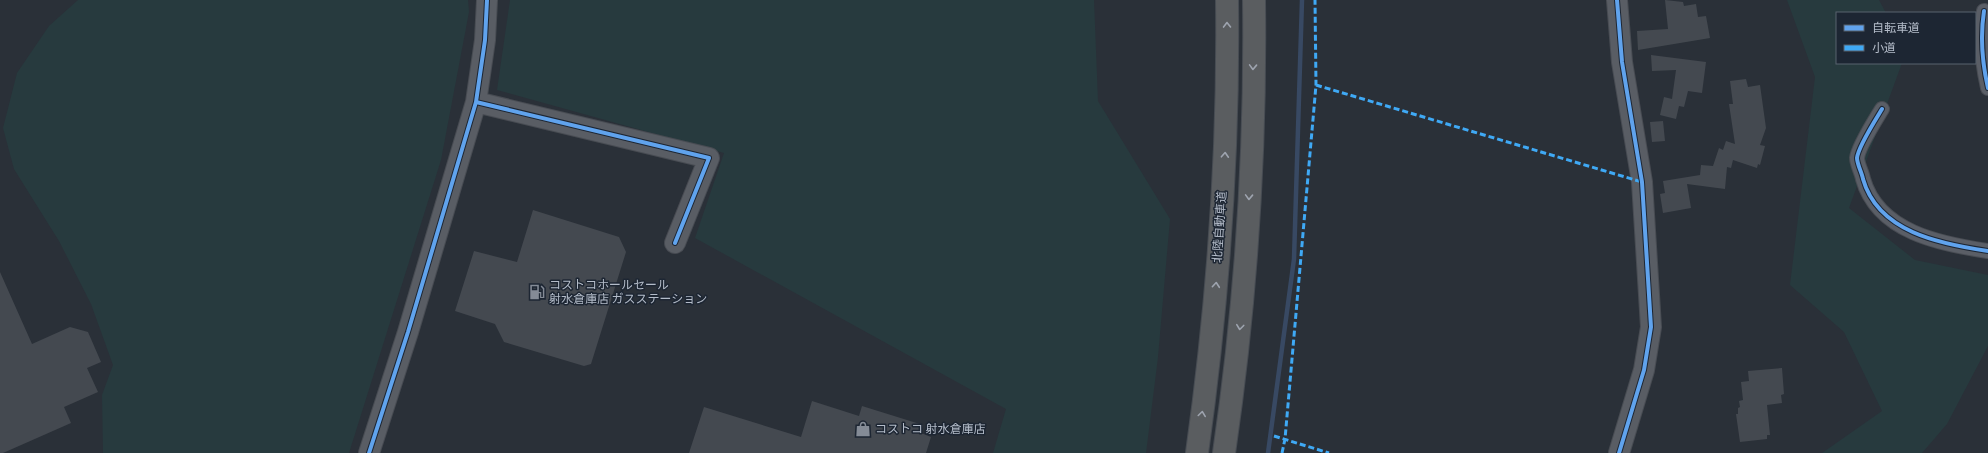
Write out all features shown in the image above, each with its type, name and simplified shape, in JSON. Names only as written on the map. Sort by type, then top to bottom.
[{"type":"highway","name":"北陸自動車道","points":[[1197,453],[1213,322],[1222,213],[1226,116],[1227,0]]},
{"type":"highway","points":[[1224,453],[1244,294],[1249,199],[1254,0]]},
{"type":"street","points":[[369,453],[408,332],[476,102],[485,40],[487,0]]},
{"type":"street","points":[[1617,0],[1622,62],[1642,182],[1650,327],[1644,370],[1619,453]]},
{"type":"street","points":[[1984,11],[1982,28],[1983,64],[1988,88]]},
{"type":"street","points":[[476,102],[709,158],[675,243]]},
{"type":"street","points":[[1882,109],[1868,133],[1857,158],[1866,190],[1879,209],[1892,222],[1910,232],[1968,248],[1988,251]]},
{"type":"green space","points":[[78,0],[468,0],[469,12],[441,160],[349,453],[103,453],[102,395],[113,365],[91,304],[59,241],[14,169],[3,128],[17,73],[49,26]]},
{"type":"green space","points":[[510,0],[1094,0],[1098,101],[1170,219],[1158,357],[1146,453],[993,453],[1006,409],[695,238],[724,153],[497,90]]},
{"type":"green space","points":[[1787,0],[1879,0],[1885,12],[1836,12],[1836,64],[1902,64],[1849,208],[1915,260],[1988,275],[1988,346],[1947,424],[1922,453],[1822,453],[1882,411],[1844,332],[1790,285],[1815,77]]},
{"type":"building","points":[[1665,0],[1683,2],[1684,6],[1696,4],[1698,17],[1706,16],[1710,38],[1638,50],[1637,31],[1668,29]]},
{"type":"building","points":[[1651,55],[1706,62],[1702,93],[1688,91],[1684,107],[1679,106],[1676,119],[1660,115],[1664,97],[1672,99],[1676,70],[1652,71]]},
{"type":"building","points":[[1746,79],[1748,87],[1760,85],[1766,128],[1760,145],[1765,146],[1760,165],[1758,164],[1757,168],[1733,160],[1731,168],[1727,167],[1725,189],[1687,184],[1691,208],[1663,213],[1660,194],[1665,193],[1663,181],[1700,175],[1701,165],[1713,166],[1719,148],[1723,150],[1726,141],[1735,144],[1729,104],[1733,104],[1730,81]]},
{"type":"building","points":[[1663,121],[1665,141],[1652,142],[1650,122]]},
{"type":"building","name":"コストコホールセール 射水倉庫店 ガスステーション","points":[[533,210],[619,237],[626,252],[591,364],[584,366],[504,342],[495,324],[455,311],[474,251],[517,262]]},
{"type":"building","points":[[0,272],[32,344],[70,327],[88,332],[101,362],[87,368],[98,392],[64,407],[71,423],[3,453],[0,453]]},
{"type":"building","points":[[1782,368],[1784,394],[1781,395],[1782,403],[1767,405],[1770,435],[1767,435],[1767,439],[1740,442],[1736,414],[1738,414],[1738,408],[1740,407],[1739,401],[1743,400],[1741,382],[1749,381],[1748,371]]},
{"type":"building","name":"コストコ 射水倉庫店","points":[[812,401],[859,416],[862,406],[923,425],[921,433],[931,437],[926,453],[689,453],[704,407],[801,437]]},
{"type":"waterway","points":[[1268,453],[1294,259],[1302,0]]},
{"type":"marked path","points":[[1282,453],[1285,439],[1316,85],[1315,0]]},
{"type":"marked path","points":[[1316,85],[1642,182]]},
{"type":"marked path","points":[[1274,436],[1329,453]]},
{"type":"cycle path","points":[[369,453],[408,332],[476,102],[485,40],[487,0]]},
{"type":"cycle path","points":[[1617,0],[1622,62],[1642,182],[1651,327],[1644,370],[1619,453]]},
{"type":"cycle path","points":[[1984,11],[1982,50],[1988,88]]},
{"type":"cycle path","points":[[476,102],[709,158],[675,243]]},
{"type":"cycle path","points":[[1882,109],[1864,140],[1857,158],[1863,179],[1871,197],[1882,212],[1896,223],[1931,239],[1988,251]]},
{"type":"place","name":"コストコホールセール 射水倉庫店 ガスステーション","points":[[537,292]]},
{"type":"place","name":"コストコ 射水倉庫店","points":[[863,429]]}]
